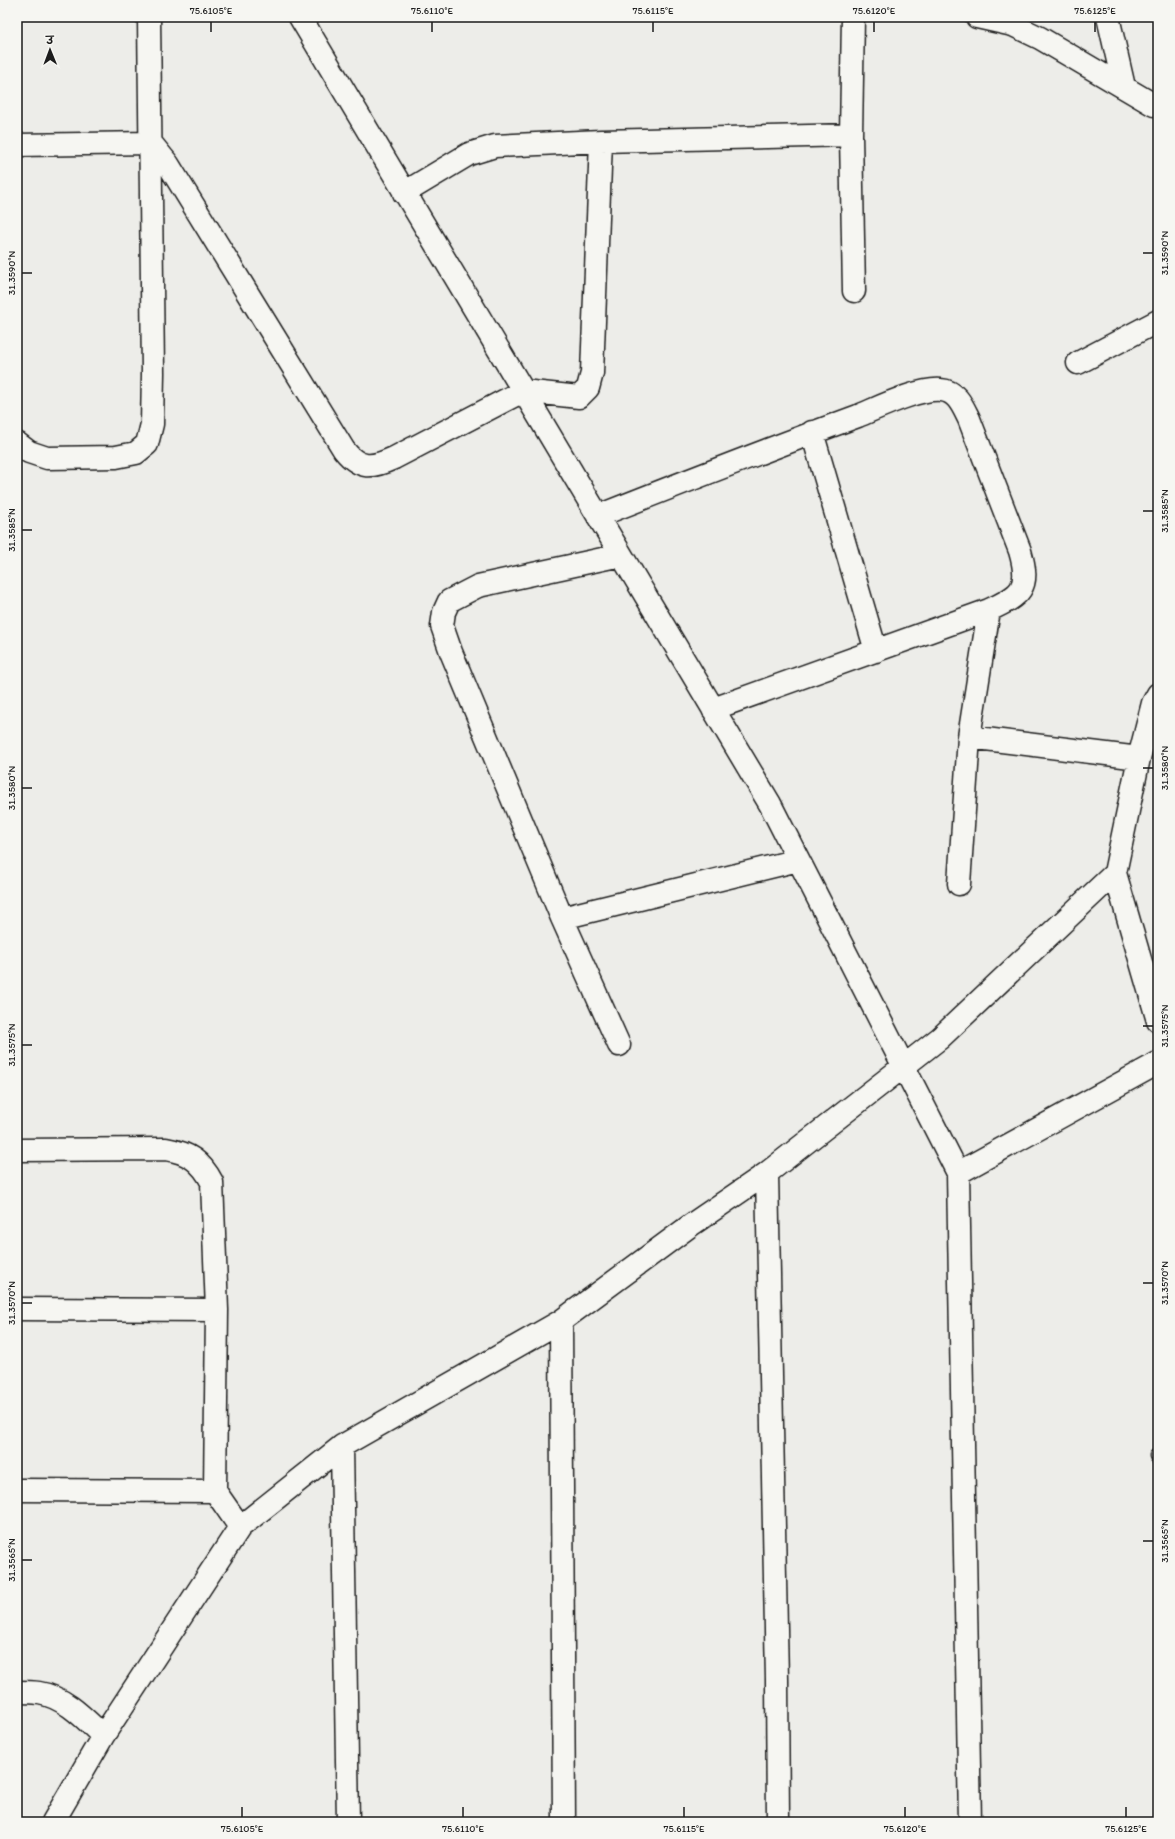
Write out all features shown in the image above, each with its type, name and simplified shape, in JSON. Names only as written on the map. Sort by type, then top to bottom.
[{"type":"street","points":[[17,443],[29,452],[47,458],[116,457],[136,453],[147,444],[152,424],[149,17]]},
{"type":"street","points":[[300,17],[770,804],[958,1173],[970,1822]]},
{"type":"street","points":[[854,17],[851,135],[854,291]]},
{"type":"street","points":[[977,17],[1013,25],[1040,38],[1157,107]]},
{"type":"street","points":[[1108,17],[1124,87]]},
{"type":"street","points":[[404,193],[469,154],[495,146],[601,141],[851,135]]},
{"type":"street","points":[[151,143],[168,164],[344,450],[353,461],[366,465],[381,463],[523,391],[579,397],[588,388],[592,373],[601,141]]},
{"type":"street","points":[[17,145],[151,143]]},
{"type":"street","points":[[1078,363],[1158,321]]},
{"type":"street","points":[[598,516],[812,432],[918,393],[940,390],[953,394],[961,403],[969,419],[1026,569],[1023,583],[1013,599],[989,610],[713,709]]},
{"type":"street","points":[[812,432],[876,651]]},
{"type":"street","points":[[619,1045],[562,918],[451,652],[442,626],[444,612],[449,601],[478,586],[621,555]]},
{"type":"street","points":[[959,884],[969,737],[989,610]]},
{"type":"street","points":[[1158,694],[1153,703],[1139,758],[1115,873],[1158,1021]]},
{"type":"street","points":[[969,737],[1139,758]]},
{"type":"street","points":[[562,918],[798,860]]},
{"type":"street","points":[[53,1822],[104,1736],[240,1527],[342,1446],[561,1321],[692,1225],[767,1174],[940,1038],[1115,873]]},
{"type":"street","points":[[958,1173],[1158,1063]]},
{"type":"street","points":[[17,1150],[166,1150],[180,1152],[197,1161],[205,1169],[212,1182],[217,1310],[215,1490],[240,1527]]},
{"type":"street","points":[[767,1174],[777,1673],[778,1822]]},
{"type":"street","points":[[17,1309],[217,1310]]},
{"type":"street","points":[[561,1321],[564,1822]]},
{"type":"street","points":[[342,1446],[348,1822]]},
{"type":"street","points":[[17,1490],[215,1490]]},
{"type":"street","points":[[17,1692],[40,1693],[54,1697],[68,1705],[104,1736]]}]
